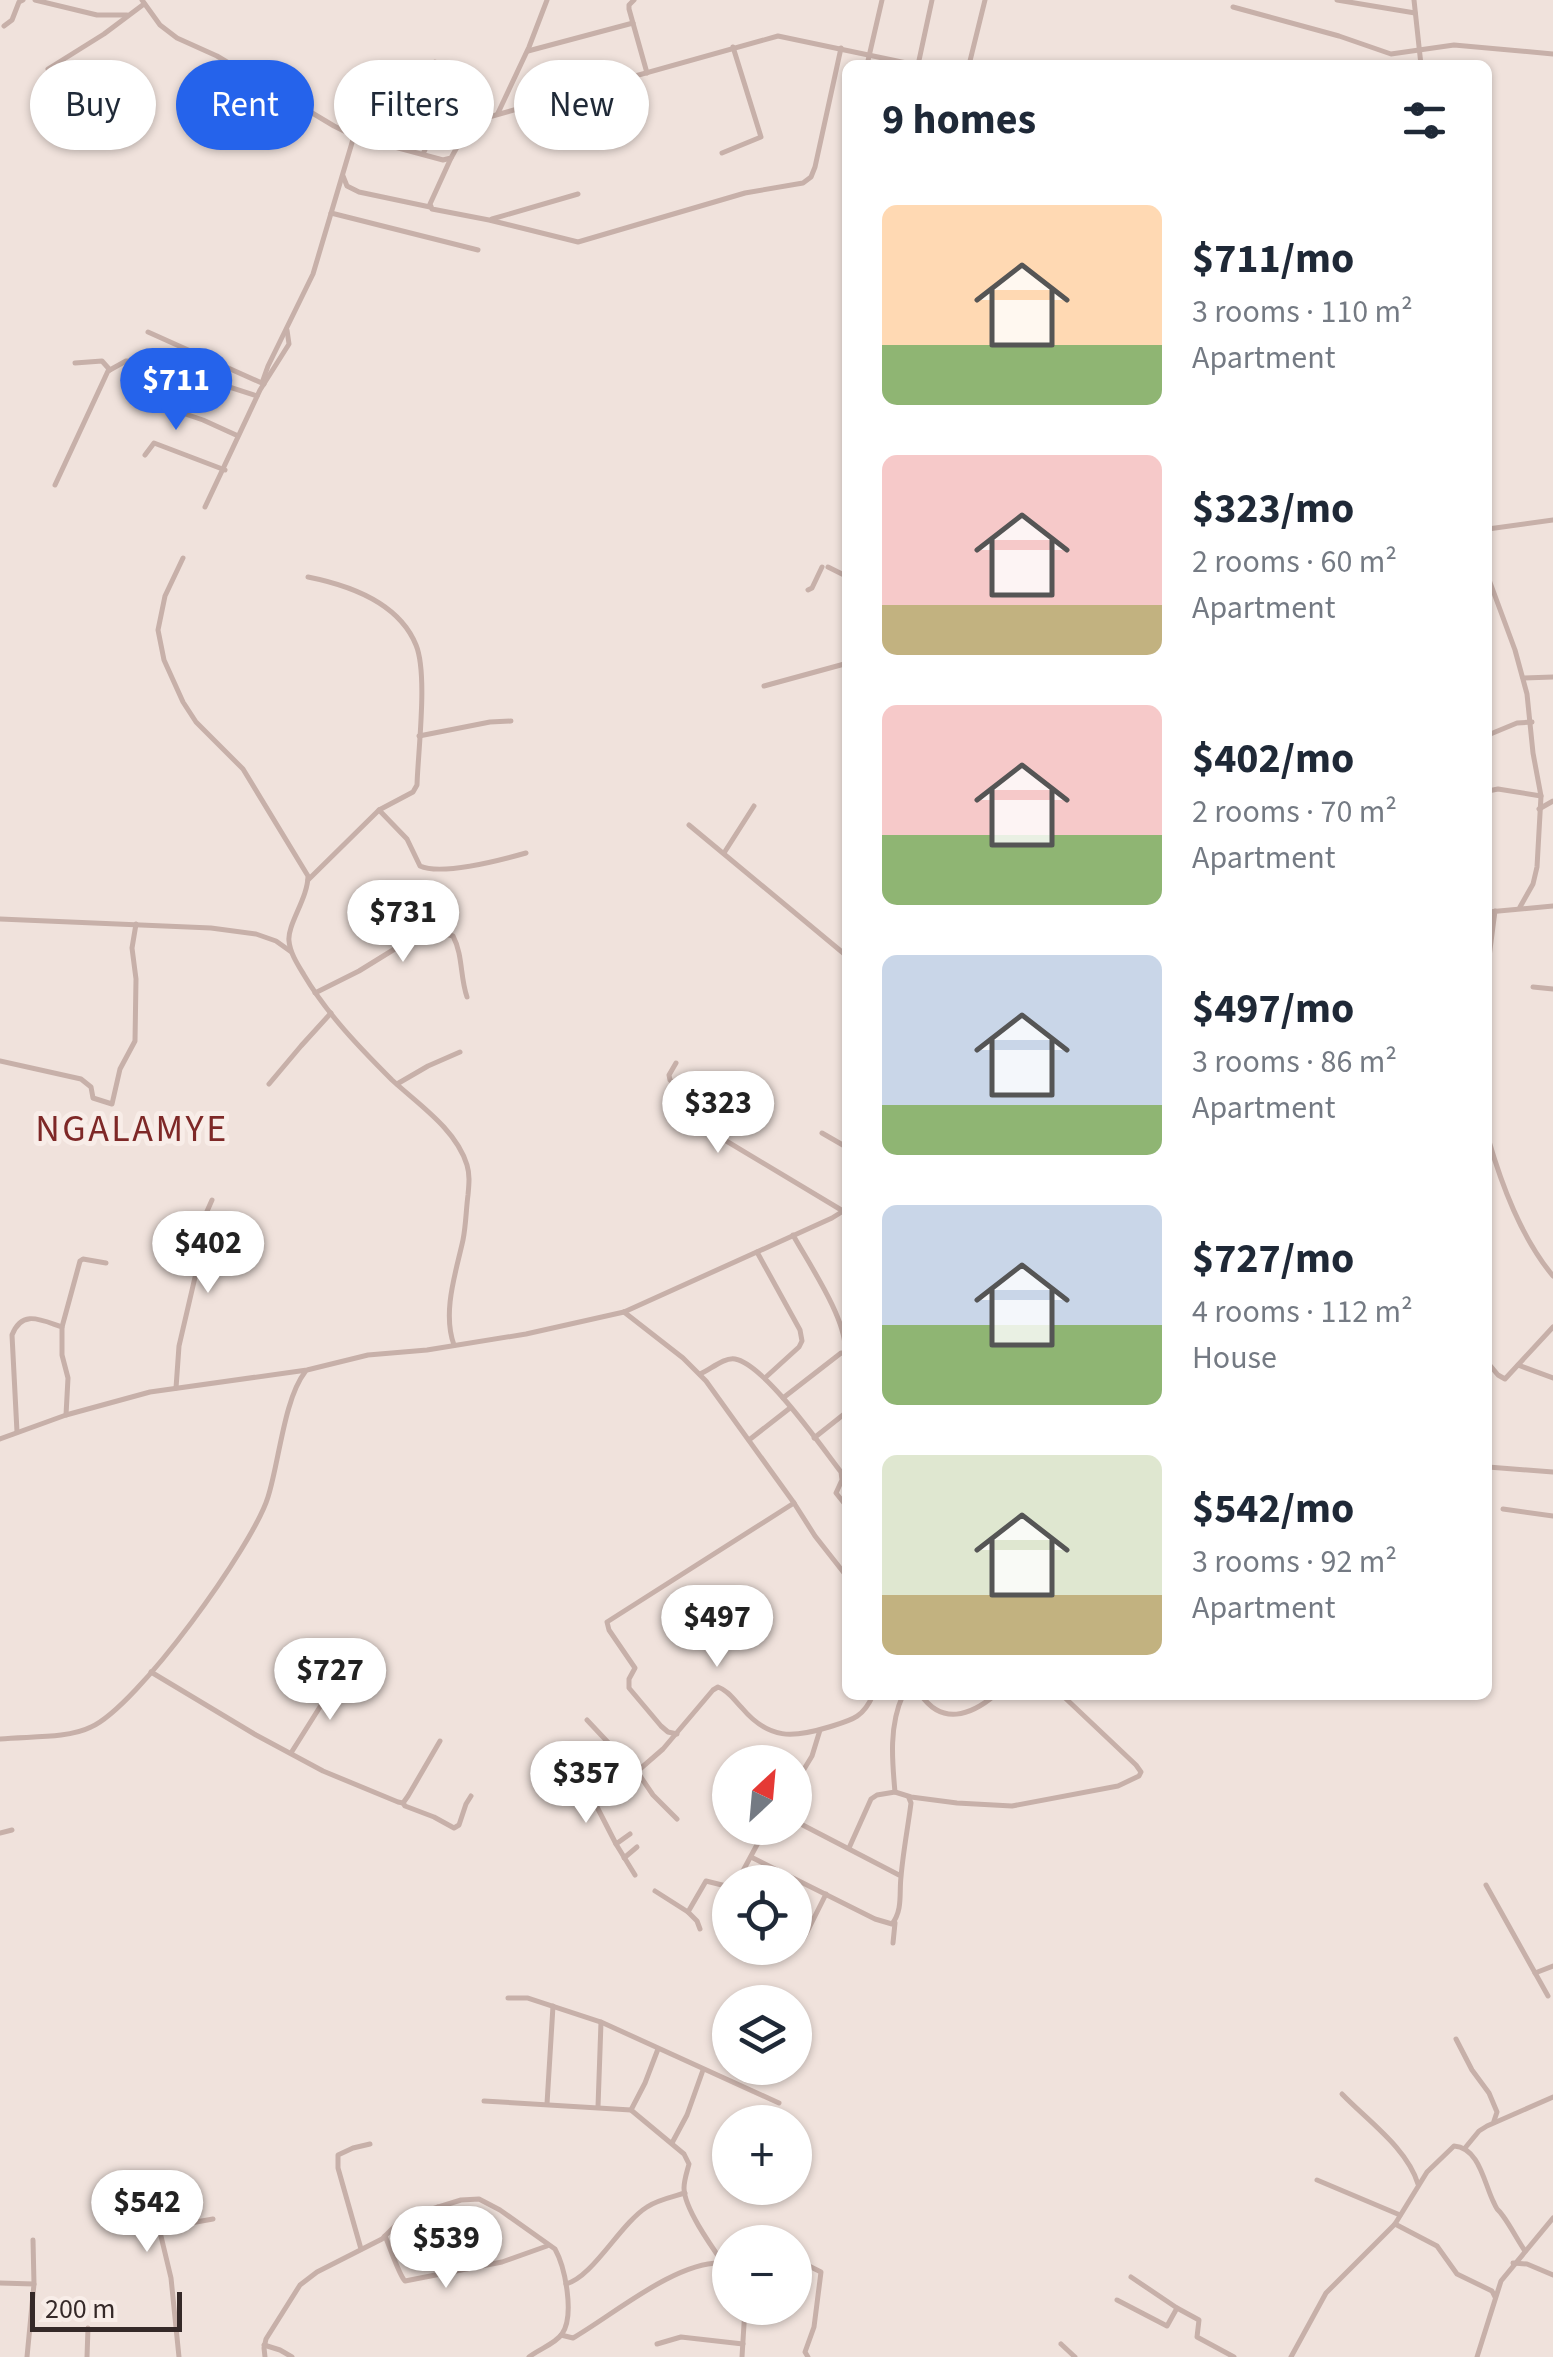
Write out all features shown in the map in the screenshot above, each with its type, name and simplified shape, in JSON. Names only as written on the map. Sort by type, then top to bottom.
[{"type":"street","points":[[4,26],[23,0]]},
{"type":"street","points":[[35,0],[98,15],[127,15]]},
{"type":"street","points":[[498,113],[547,0]]},
{"type":"street","points":[[634,0],[629,5],[644,60]]},
{"type":"street","points":[[868,60],[882,0]]},
{"type":"street","points":[[918,60],[932,0]]},
{"type":"street","points":[[970,60],[985,0]]},
{"type":"street","points":[[1337,0],[1415,13]]},
{"type":"street","points":[[1414,0],[1421,60]]},
{"type":"street","points":[[64,60],[143,2],[160,25],[177,38],[217,56],[334,125]]},
{"type":"street","points":[[1233,6],[1391,54],[1454,45],[1553,54]]},
{"type":"street","points":[[528,51],[634,23]]},
{"type":"street","points":[[649,71],[785,36],[896,60]]},
{"type":"street","points":[[722,153],[760,136],[733,47]]},
{"type":"street","points":[[342,175],[347,186],[359,192],[578,242],[811,177],[841,48]]},
{"type":"street","points":[[430,207],[468,124],[514,109]]},
{"type":"street","points":[[206,507],[312,274],[350,150]]},
{"type":"street","points":[[408,150],[437,159],[451,158]]},
{"type":"street","points":[[423,154],[425,150]]},
{"type":"street","points":[[489,220],[578,194]]},
{"type":"street","points":[[331,213],[478,250]]},
{"type":"street","points":[[148,332],[264,384]]},
{"type":"street","points":[[54,485],[110,370],[126,361],[152,362],[257,396]]},
{"type":"street","points":[[75,363],[102,362],[110,370]]},
{"type":"street","points":[[156,404],[236,435]]},
{"type":"street","points":[[144,455],[154,443],[224,470]]},
{"type":"street","points":[[1492,528],[1553,520]]},
{"type":"street","points":[[183,558],[165,596],[158,630],[164,660],[196,722],[243,769],[308,880]]},
{"type":"street","points":[[808,590],[825,567],[842,575]]},
{"type":"street","points":[[308,577],[337,584],[385,606],[400,618],[419,656],[422,704],[417,786],[378,810],[308,880],[288,935],[292,953],[331,1014],[429,1113],[454,1141],[468,1166],[470,1183],[450,1320],[454,1345]]},
{"type":"street","points":[[1492,588],[1523,678],[1541,796],[1537,867],[1520,907]]},
{"type":"street","points":[[764,686],[842,665]]},
{"type":"street","points":[[1523,678],[1553,677]]},
{"type":"street","points":[[419,736],[490,722],[512,722]]},
{"type":"street","points":[[1492,733],[1517,723],[1532,722]]},
{"type":"street","points":[[1492,791],[1541,796]]},
{"type":"street","points":[[1539,809],[1553,801]]},
{"type":"street","points":[[724,853],[754,806]]},
{"type":"street","points":[[378,810],[407,839],[420,866],[429,870],[478,865],[526,853]]},
{"type":"street","points":[[689,825],[842,952]]},
{"type":"street","points":[[1492,912],[1553,906]]},
{"type":"street","points":[[0,919],[256,934],[276,941],[292,953]]},
{"type":"street","points":[[0,1060],[81,1079],[88,1082],[93,1098],[112,1104],[120,1068],[135,1041],[132,948],[136,924]]},
{"type":"street","points":[[315,993],[360,972],[406,942],[445,934],[453,936],[456,942],[467,996]]},
{"type":"street","points":[[276,941],[288,935]]},
{"type":"street","points":[[1533,987],[1553,989]]},
{"type":"street","points":[[269,1084],[331,1014]]},
{"type":"street","points":[[397,1084],[460,1052]]},
{"type":"street","points":[[676,1063],[669,1075],[673,1083],[692,1096],[688,1118],[842,1208]]},
{"type":"street","points":[[822,1133],[842,1145]]},
{"type":"street","points":[[1492,1160],[1531,1246],[1552,1274]]},
{"type":"street","points":[[176,1388],[179,1346],[196,1273],[193,1243],[212,1200]]},
{"type":"street","points":[[0,1439],[131,1396],[307,1370],[368,1355],[414,1352],[549,1330],[624,1312],[842,1211]]},
{"type":"street","points":[[793,1235],[842,1329]]},
{"type":"street","points":[[757,1252],[800,1330],[802,1341],[766,1377]]},
{"type":"street","points":[[66,1415],[68,1378],[62,1356],[62,1326],[80,1261],[106,1263]]},
{"type":"street","points":[[624,1312],[700,1374],[842,1570]]},
{"type":"street","points":[[17,1432],[12,1335],[15,1326],[30,1318],[62,1326]]},
{"type":"street","points":[[1492,1367],[1503,1379],[1553,1327]]},
{"type":"street","points":[[782,1398],[842,1355]]},
{"type":"street","points":[[700,1374],[731,1358],[766,1377],[842,1474]]},
{"type":"street","points":[[1518,1365],[1553,1378]]},
{"type":"street","points":[[0,1739],[92,1727],[124,1703],[151,1672],[242,1551],[261,1518],[292,1397],[307,1370]]},
{"type":"street","points":[[749,1440],[790,1408]]},
{"type":"street","points":[[814,1438],[842,1415]]},
{"type":"street","points":[[1492,1467],[1553,1472]]},
{"type":"street","points":[[677,1734],[668,1732],[629,1688],[635,1668],[607,1622],[794,1503]]},
{"type":"street","points":[[1503,1509],[1553,1516]]},
{"type":"street","points":[[151,1672],[323,1771],[454,1828],[472,1796]]},
{"type":"street","points":[[291,1753],[340,1675]]},
{"type":"street","points":[[636,1770],[677,1734],[718,1687],[727,1691],[750,1718],[785,1736],[820,1730],[859,1716],[870,1700]]},
{"type":"street","points":[[894,1792],[893,1730],[901,1700]]},
{"type":"street","points":[[925,1700],[932,1709],[946,1715],[972,1709],[987,1700]]},
{"type":"street","points":[[849,1848],[871,1799],[877,1795],[894,1792],[957,1803],[1012,1806],[1118,1786],[1139,1776],[1136,1765],[1067,1700]]},
{"type":"street","points":[[588,1720],[677,1819]]},
{"type":"street","points":[[812,1756],[820,1730]]},
{"type":"street","points":[[403,1803],[440,1741]]},
{"type":"street","points":[[606,1763],[598,1774],[608,1788],[596,1805],[636,1875]]},
{"type":"street","points":[[892,1944],[912,1803],[908,1796]]},
{"type":"street","points":[[0,1832],[12,1830]]},
{"type":"street","points":[[812,1830],[900,1878]]},
{"type":"street","points":[[616,1844],[630,1834]]},
{"type":"street","points":[[746,1865],[757,1845]]},
{"type":"street","points":[[624,1858],[637,1847]]},
{"type":"street","points":[[751,1857],[886,1924],[895,1922]]},
{"type":"street","points":[[688,1912],[706,1881],[712,1884]]},
{"type":"street","points":[[1486,1885],[1548,1996]]},
{"type":"street","points":[[654,1891],[688,1912],[700,1929]]},
{"type":"street","points":[[812,1922],[826,1894]]},
{"type":"street","points":[[1536,1973],[1553,1966]]},
{"type":"street","points":[[508,1998],[528,1998],[601,2022],[779,2103]]},
{"type":"street","points":[[547,2104],[553,2006]]},
{"type":"street","points":[[598,2107],[601,2022]]},
{"type":"street","points":[[1456,2039],[1492,2099],[1497,2112],[1493,2124]]},
{"type":"street","points":[[632,2110],[658,2049]]},
{"type":"street","points":[[672,2143],[703,2070]]},
{"type":"street","points":[[1342,2094],[1388,2137],[1407,2160],[1418,2184]]},
{"type":"street","points":[[1465,2148],[1478,2132],[1553,2097]]},
{"type":"street","points":[[484,2101],[632,2110],[684,2154],[689,2164],[683,2184],[686,2200],[712,2248]]},
{"type":"street","points":[[362,2249],[338,2168],[338,2155],[370,2144]]},
{"type":"street","points":[[1291,2357],[1326,2294],[1396,2224],[1418,2184],[1450,2148],[1465,2148],[1484,2175],[1496,2208],[1525,2251]]},
{"type":"street","points":[[1317,2180],[1400,2214]]},
{"type":"street","points":[[566,2284],[583,2274],[649,2205],[685,2193]]},
{"type":"street","points":[[266,2357],[264,2345],[272,2327],[300,2285],[317,2272],[385,2236],[401,2220],[461,2200],[479,2199],[500,2210],[559,2256],[566,2284],[567,2318],[562,2335],[530,2357]]},
{"type":"street","points":[[438,2207],[449,2272]]},
{"type":"street","points":[[1477,2357],[1501,2281],[1553,2218]]},
{"type":"street","points":[[179,2357],[160,2232],[168,2227],[213,2220]]},
{"type":"street","points":[[1396,2224],[1438,2246],[1456,2273],[1495,2296]]},
{"type":"street","points":[[385,2236],[403,2280],[502,2262],[548,2245]]},
{"type":"street","points":[[27,2357],[34,2284],[33,2240]]},
{"type":"street","points":[[562,2335],[573,2338],[665,2280],[712,2263]]},
{"type":"street","points":[[1514,2263],[1553,2275]]},
{"type":"street","points":[[808,2357],[804,2352],[814,2328],[821,2272],[812,2267]]},
{"type":"street","points":[[1131,2277],[1199,2320],[1196,2337],[1234,2357]]},
{"type":"street","points":[[0,2283],[34,2284]]},
{"type":"street","points":[[1117,2300],[1167,2326],[1177,2308]]},
{"type":"street","points":[[742,2357],[744,2325]]},
{"type":"street","points":[[87,2357],[88,2328]]},
{"type":"street","points":[[657,2344],[681,2337],[743,2344]]},
{"type":"street","points":[[1060,2344],[1076,2357]]},
{"type":"street","points":[[264,2345],[292,2357]]},
{"type":"district","name":"NGALAMYE","points":[[132,1129]]}]
